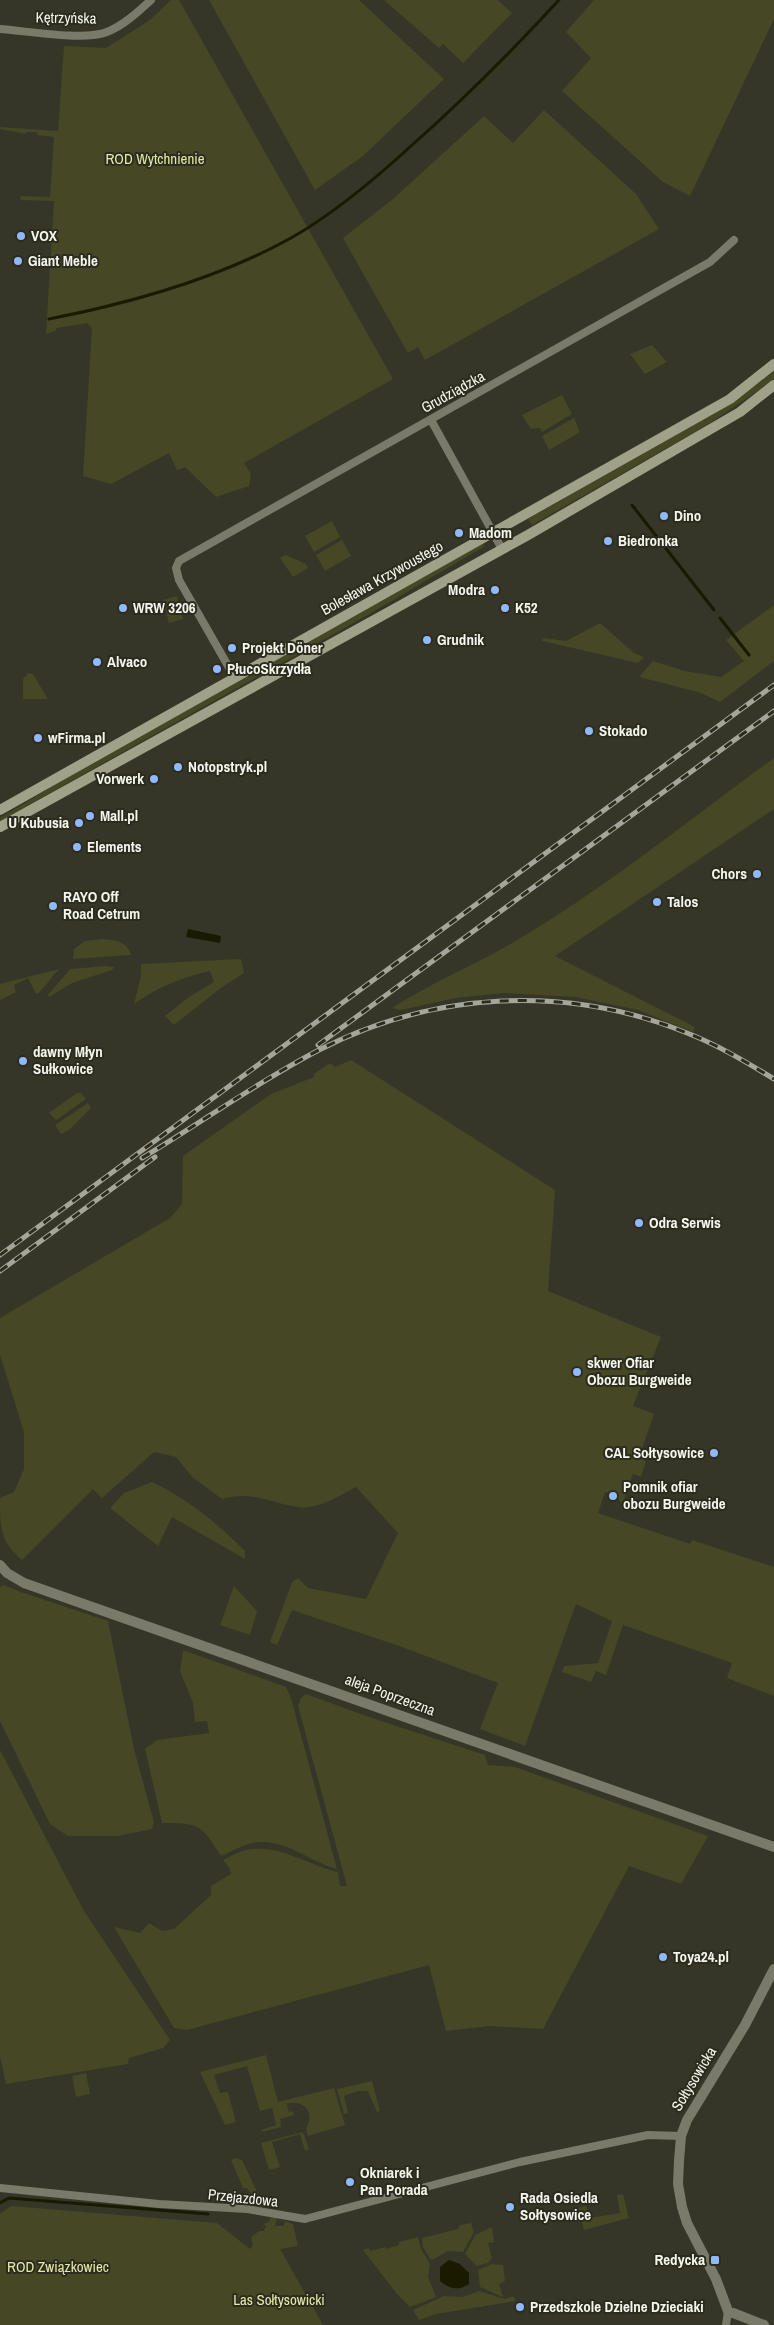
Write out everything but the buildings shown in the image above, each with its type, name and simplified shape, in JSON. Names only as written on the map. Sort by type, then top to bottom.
[{"type":"main road","name":"Bolesława Krzywoustego","points":[[0,810],[730,399],[774,364]]},
{"type":"main road","name":"Bolesława Krzywoustego","points":[[0,827],[502,549],[740,412],[774,385]]},
{"type":"street","name":"Kętrzyńska","points":[[0,29],[86,35],[107,32],[127,21],[151,0]]},
{"type":"street","name":"Grudziądzka","points":[[234,678],[179,580],[176,568],[179,560],[710,262],[734,240]]},
{"type":"street","points":[[431,420],[502,549]]},
{"type":"street","name":"aleja Poprzeczna","points":[[0,1565],[7,1573],[24,1583],[774,1847]]},
{"type":"street","name":"Sołtysowicka","points":[[726,2325],[728,2311],[716,2279],[687,2223],[682,2208],[678,2184],[681,2136],[691,2110],[745,2025],[774,1969]]},
{"type":"street","name":"Przejazdowa","points":[[1,2188],[159,2204],[247,2210],[305,2219],[520,2162],[648,2135],[681,2136]]},
{"type":"street","points":[[728,2311],[764,2325]]},
{"type":"green space","name":"ROD Wytchnienie","points":[[171,0],[179,0],[393,379],[244,463],[251,474],[249,486],[216,497],[185,467],[177,470],[169,453],[111,484],[83,476],[92,328],[87,323],[57,328],[55,331],[46,334],[54,201],[20,200],[21,196],[50,197],[54,137],[37,135],[37,132],[26,132],[26,134],[0,129],[0,127],[58,131],[64,46],[106,48],[150,20]]},
{"type":"green space","points":[[209,0],[359,0],[444,79],[363,156],[315,190]]},
{"type":"green space","points":[[384,0],[498,0],[512,13],[463,63],[443,44],[439,48]]},
{"type":"green space","points":[[594,0],[774,0],[774,19],[690,196],[663,182],[562,91],[591,58],[566,32]]},
{"type":"green space","points":[[544,110],[636,194],[659,229],[425,360],[418,347],[408,353],[343,238],[393,199],[484,116],[513,143]]},
{"type":"green space","points":[[652,345],[667,362],[645,374],[630,354]]},
{"type":"green space","points":[[774,371],[774,380],[707,425],[532,525],[528,519],[728,405]]},
{"type":"green space","points":[[562,395],[572,414],[542,432],[540,428],[531,429],[522,415]]},
{"type":"green space","points":[[574,418],[580,432],[549,450],[542,436]]},
{"type":"green space","points":[[332,521],[340,537],[314,552],[305,536]]},
{"type":"green space","points":[[342,540],[351,556],[325,571],[316,555]]},
{"type":"green space","points":[[482,544],[485,546],[366,616],[0,821],[0,818],[83,768]]},
{"type":"green space","points":[[286,555],[306,564],[308,568],[293,577],[280,558]]},
{"type":"green space","points":[[177,596],[183,619],[169,623],[163,600]]},
{"type":"green space","points":[[774,605],[774,661],[720,702],[698,692],[639,677],[653,661],[685,671],[721,677],[744,661],[726,640]]},
{"type":"green space","points":[[600,623],[634,653],[644,657],[638,663],[542,641],[543,638],[566,641]]},
{"type":"green space","points":[[28,673],[33,674],[48,699],[23,699],[23,679]]},
{"type":"green space","points":[[774,758],[774,809],[555,956],[695,1027],[693,1032],[638,1010],[575,997],[503,993],[456,998],[401,1010],[392,1008],[512,943],[546,922],[612,878]]},
{"type":"green space","points":[[102,939],[123,944],[131,955],[73,959],[74,949],[85,941]]},
{"type":"green space","points":[[241,959],[244,973],[222,987],[174,1025],[165,1016],[189,997],[214,982],[210,971],[170,984],[134,1004],[141,976],[141,964]]},
{"type":"green space","points":[[114,967],[112,970],[72,983],[49,997],[48,995],[70,969]]},
{"type":"green space","points":[[59,969],[39,993],[36,994],[28,978],[14,985],[16,992],[0,1000],[0,984]]},
{"type":"green space","points":[[351,1060],[555,1190],[548,1291],[661,1337],[633,1406],[654,1414],[639,1458],[646,1461],[641,1477],[633,1474],[623,1503],[620,1502],[618,1497],[605,1492],[598,1513],[690,1544],[692,1540],[774,1567],[774,1696],[727,1678],[732,1663],[623,1625],[606,1675],[596,1671],[591,1682],[562,1672],[564,1666],[598,1663],[612,1621],[576,1604],[525,1746],[480,1729],[498,1683],[402,1647],[292,1610],[277,1645],[270,1642],[292,1582],[298,1578],[308,1588],[366,1599],[398,1533],[356,1487],[328,1502],[306,1507],[242,1496],[222,1499],[192,1477],[176,1457],[154,1452],[102,1498],[93,1489],[22,1560],[9,1547],[1,1526],[0,1498],[14,1492],[24,1469],[24,1432],[0,1355],[0,1318],[170,1218],[182,1204],[183,1156],[271,1094],[314,1077],[314,1074],[330,1063],[335,1067]]},
{"type":"green space","points":[[77,1093],[81,1093],[86,1099],[56,1120],[49,1113]]},
{"type":"green space","points":[[88,1103],[91,1108],[69,1130],[61,1134],[55,1125]]},
{"type":"green space","points":[[152,1482],[178,1496],[213,1521],[245,1551],[245,1559],[172,1517],[158,1546],[110,1508],[124,1493]]},
{"type":"green space","points":[[4,1585],[108,1621],[134,1749],[154,1822],[152,1829],[117,1836],[68,1836],[50,1824],[0,1721],[0,1587]]},
{"type":"green space","points":[[234,1586],[257,1611],[250,1635],[220,1625]]},
{"type":"green space","points":[[183,1650],[286,1687],[291,1698],[337,1869],[286,1847],[264,1842],[249,1844],[221,1856],[209,1837],[198,1828],[192,1825],[162,1823],[145,1749],[157,1740],[209,1733],[207,1721],[195,1722],[193,1703],[180,1671]]},
{"type":"green space","points":[[306,1694],[485,1755],[488,1765],[515,1767],[708,1836],[681,1884],[629,1866],[543,2029],[490,2026],[446,2031],[429,1965],[187,2030],[174,2028],[114,1927],[140,1933],[149,1923],[162,1931],[174,1929],[211,1895],[211,1886],[231,1874],[230,1869],[223,1860],[249,1849],[274,1850],[338,1872],[340,1886],[347,1886],[298,1706],[301,1698]]},
{"type":"green space","points":[[0,1750],[84,1911],[170,2040],[163,2048],[129,2058],[128,2064],[6,2084],[0,2057]]},
{"type":"green space","points":[[266,2055],[278,2102],[334,2088],[345,2125],[308,2136],[306,2128],[310,2117],[309,2112],[303,2105],[293,2103],[287,2104],[289,2112],[293,2111],[294,2115],[280,2119],[281,2127],[262,2132],[261,2130],[276,2125],[272,2108],[260,2111],[247,2066],[214,2075],[220,2093],[228,2092],[236,2122],[225,2125],[200,2072]]},
{"type":"green space","points":[[86,2073],[90,2094],[76,2097],[72,2076]]},
{"type":"green space","points":[[372,2081],[380,2111],[377,2112],[368,2091],[358,2091],[344,2096],[348,2113],[344,2114],[337,2089]]},
{"type":"green space","points":[[303,2132],[309,2149],[305,2151],[300,2134],[272,2142],[280,2167],[269,2170],[261,2143]]},
{"type":"green space","points":[[236,2158],[242,2160],[262,2202],[268,2200],[266,2206],[258,2205],[247,2188],[243,2188],[231,2160]]},
{"type":"green space","points":[[623,2194],[629,2218],[584,2230],[578,2208],[586,2206],[589,2218],[620,2213],[617,2195]]},
{"type":"green space","name":"ROD Związkowiec","points":[[11,2206],[217,2223],[250,2249],[253,2245],[251,2237],[259,2231],[264,2231],[266,2226],[263,2224],[269,2222],[271,2217],[277,2218],[275,2226],[284,2226],[285,2221],[293,2224],[298,2246],[280,2249],[323,2325],[0,2325],[0,2214]]},
{"type":"green space","points":[[471,2223],[474,2232],[463,2252],[448,2251],[434,2259],[430,2259],[423,2247],[422,2238],[458,2229],[460,2225]]},
{"type":"green space","points":[[492,2227],[494,2242],[488,2243],[492,2258],[488,2263],[477,2266],[465,2254],[475,2235]]},
{"type":"green space","points":[[418,2237],[421,2249],[430,2264],[428,2277],[436,2297],[410,2307],[397,2294],[363,2250],[369,2248],[370,2251],[385,2247],[386,2249],[399,2245],[399,2242]]},
{"type":"green space","points":[[492,2264],[503,2265],[505,2281],[499,2284],[503,2297],[480,2287],[478,2270]]},
{"type":"green space","points":[[479,2291],[505,2299],[513,2296],[516,2301],[436,2314],[419,2320],[413,2310],[444,2296],[463,2297]]},
{"type":"shaded area","points":[[188,929],[221,936],[220,943],[186,937]]},
{"type":"shaded area","points":[[449,2260],[460,2264],[469,2273],[469,2284],[462,2288],[454,2288],[440,2281],[440,2267]]},
{"type":"waterway","points":[[49,319],[80,313],[173,288],[234,266],[263,253],[307,228],[339,207],[397,159],[487,75],[559,0]]},
{"type":"waterway","points":[[632,505],[714,610]]},
{"type":"waterway","points":[[720,618],[749,655]]},
{"type":"waterway","points":[[0,2203],[9,2198],[208,2214]]},
{"type":"railway","points":[[0,1255],[774,685]]},
{"type":"railway","points":[[318,1045],[774,711]]},
{"type":"railway","points":[[142,1158],[273,1075],[319,1050],[363,1030],[408,1016],[454,1006],[501,1001],[548,1001],[595,1007],[641,1017],[710,1043],[774,1079]]},
{"type":"railway","points":[[0,1271],[155,1157]]},
{"type":"place","name":"VOX","points":[[21,236]]},
{"type":"place","name":"Giant Meble","points":[[18,261]]},
{"type":"place","name":"Dino","points":[[664,516]]},
{"type":"place","name":"Madom","points":[[459,533]]},
{"type":"place","name":"Biedronka","points":[[608,541]]},
{"type":"place","name":"Modra","points":[[495,590]]},
{"type":"place","name":"WRW 3206","points":[[123,608]]},
{"type":"place","name":"K52","points":[[505,608]]},
{"type":"place","name":"Grudnik","points":[[427,640]]},
{"type":"place","name":"Projekt Döner","points":[[232,648]]},
{"type":"place","name":"Alvaco","points":[[97,662]]},
{"type":"place","name":"PłucoSkrzydła","points":[[217,669]]},
{"type":"place","name":"Stokado","points":[[589,731]]},
{"type":"place","name":"wFirma.pl","points":[[38,738]]},
{"type":"place","name":"Notopstryk.pl","points":[[178,767]]},
{"type":"place","name":"Vorwerk","points":[[154,779]]},
{"type":"place","name":"Mall.pl","points":[[90,816]]},
{"type":"place","name":"U Kubusia","points":[[79,823]]},
{"type":"place","name":"Elements","points":[[77,847]]},
{"type":"place","name":"Chors","points":[[757,874]]},
{"type":"place","name":"Talos","points":[[657,902]]},
{"type":"place","name":"RAYO Off Road Cetrum","points":[[53,906]]},
{"type":"place","name":"dawny Młyn Sułkowice","points":[[23,1061]]},
{"type":"place","name":"Odra Serwis","points":[[639,1223]]},
{"type":"place","name":"skwer Ofiar Obozu Burgweide","points":[[577,1372]]},
{"type":"place","name":"CAL Sołtysowice","points":[[714,1453]]},
{"type":"place","name":"Pomnik ofiar obozu Burgweide","points":[[613,1496]]},
{"type":"place","name":"Toya24.pl","points":[[663,1957]]},
{"type":"place","name":"Okniarek i Pan Porada","points":[[350,2182]]},
{"type":"place","name":"Rada Osiedla Sołtysowice","points":[[510,2207]]},
{"type":"place","name":"Redycka","points":[[715,2260]]},
{"type":"place","name":"Przedszkole Dzielne Dzieciaki","points":[[520,2307]]},
{"type":"park label","name":"Las Sołtysowicki","points":[[279,2300]]}]
